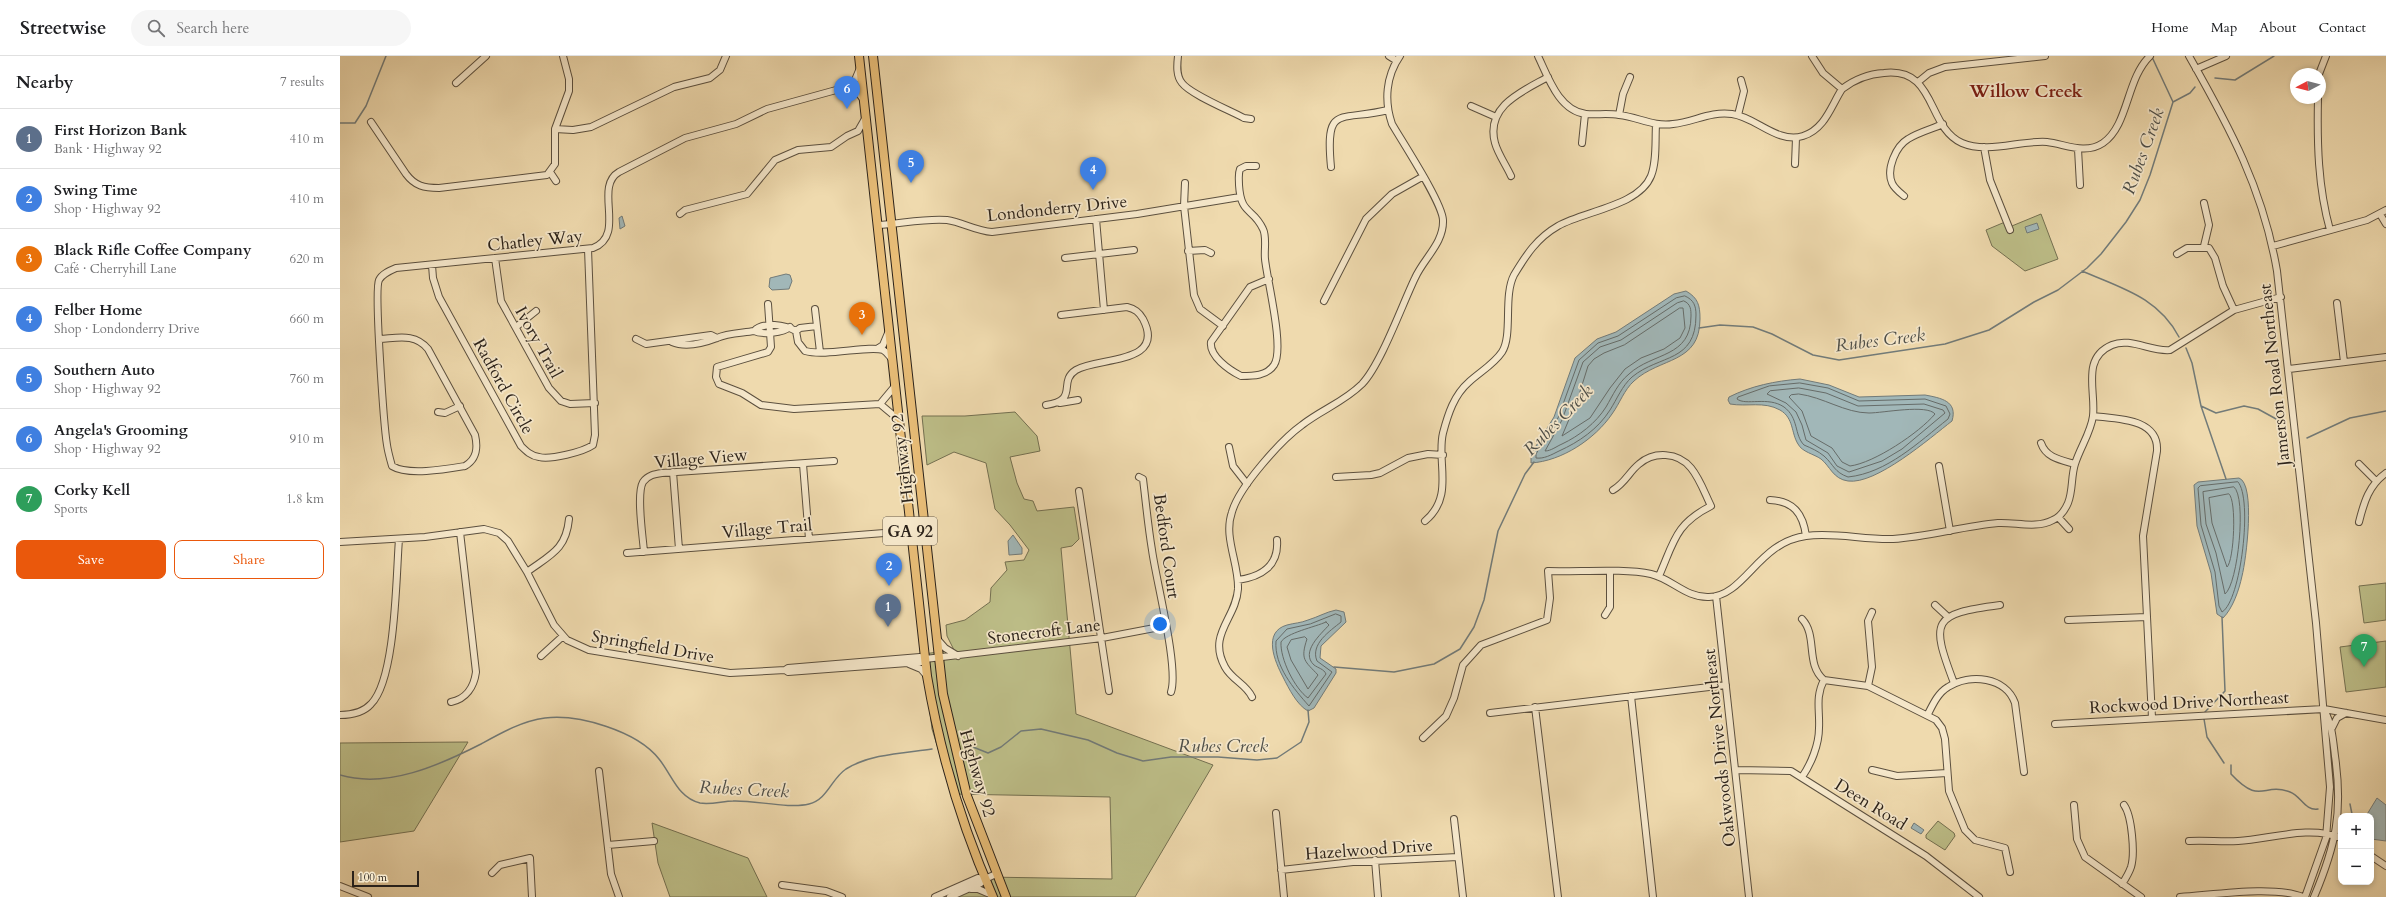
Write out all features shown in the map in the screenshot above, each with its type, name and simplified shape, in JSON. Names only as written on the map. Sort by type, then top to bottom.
[{"type":"main road","name":"Highway 92","points":[[859,56],[927,676],[943,752],[958,801],[992,896]]},
{"type":"main road","points":[[869,56],[875,72]]},
{"type":"main road","name":"Highway 92","points":[[873,56],[943,694],[970,808],[1006,897]]},
{"type":"street","points":[[456,83],[486,56]]},
{"type":"street","points":[[371,122],[406,174],[411,180],[422,187],[439,188],[516,178],[541,177],[550,172],[556,160],[555,128],[569,91],[569,79],[563,56]]},
{"type":"street","points":[[555,128],[573,130],[591,127],[674,87],[710,78],[720,70],[726,56]]},
{"type":"street","points":[[1178,56],[1178,74],[1181,82],[1189,91],[1244,118],[1251,119]]},
{"type":"street","points":[[1252,696],[1245,687],[1230,674],[1222,660],[1220,651],[1222,630],[1235,602],[1238,580],[1229,523],[1235,502],[1247,484],[1287,438],[1302,425],[1347,397],[1362,384],[1372,371],[1419,269],[1438,244],[1440,236],[1443,220],[1441,211],[1392,124],[1388,110],[1387,89],[1398,58],[1389,56]]},
{"type":"street","points":[[1538,56],[1548,77],[1563,102],[1575,112],[1585,114],[1619,115],[1656,125],[1676,124],[1711,114],[1738,115],[1779,135],[1796,138],[1818,128],[1842,89],[1860,78],[1887,72],[1902,74],[1918,82],[1927,94],[1950,134],[1959,141],[1970,146],[1984,147],[2032,142],[2078,149],[2097,146],[2111,136],[2136,76],[2150,56]]},
{"type":"street","points":[[1812,56],[1823,73],[1842,89]]},
{"type":"street","points":[[1918,82],[1929,73],[1945,67],[2045,56]]},
{"type":"street","name":"Jamerson Road Northeast","points":[[2189,56],[2243,155],[2260,201],[2273,246],[2281,296],[2324,709],[2323,723],[2330,792],[2328,833],[2321,857],[2304,897]]},
{"type":"street","points":[[2196,69],[2226,56]]},
{"type":"street","points":[[2321,68],[2326,56]]},
{"type":"street","points":[[847,87],[855,80],[860,67]]},
{"type":"street","points":[[1511,176],[1495,143],[1493,132],[1496,117],[1504,103],[1548,77]]},
{"type":"street","points":[[1619,115],[1623,94],[1630,77]]},
{"type":"street","points":[[1738,115],[1744,91],[1741,80]]},
{"type":"street","points":[[847,87],[856,90],[864,102]]},
{"type":"street","name":"Chatley Way","points":[[380,339],[410,338],[418,339],[424,343],[475,435],[477,446],[470,463],[465,466],[420,471],[397,469],[392,466],[387,445],[380,339],[377,291],[379,280],[389,271],[396,268],[588,249],[601,244],[608,234],[609,186],[613,175],[685,138],[736,124],[767,109],[847,87]]},
{"type":"street","points":[[2318,104],[2317,152],[2324,209],[2330,230]]},
{"type":"street","points":[[1471,106],[1496,117]]},
{"type":"street","points":[[1331,167],[1329,132],[1336,120],[1347,116],[1388,110]]},
{"type":"street","points":[[1582,143],[1585,114]]},
{"type":"street","points":[[680,214],[685,210],[747,194],[775,160],[786,154],[807,148],[831,147],[862,127],[866,117]]},
{"type":"street","points":[[1904,196],[1895,188],[1890,179],[1891,166],[1895,156],[1909,138],[1943,124]]},
{"type":"street","points":[[1425,520],[1431,515],[1440,496],[1444,474],[1443,434],[1454,402],[1467,383],[1503,351],[1512,280],[1526,254],[1547,234],[1559,226],[1622,201],[1635,194],[1642,188],[1652,175],[1656,125]]},
{"type":"street","points":[[856,132],[869,142]]},
{"type":"street","points":[[1795,164],[1796,138]]},
{"type":"street","points":[[1984,147],[1990,180],[2010,230]]},
{"type":"street","points":[[2078,149],[2080,185]]},
{"type":"street","points":[[1256,166],[1246,166],[1240,170],[1240,197],[1243,206],[1263,228],[1265,260],[1269,279],[1277,357],[1270,370],[1254,376],[1241,376],[1226,366],[1210,348],[1211,342],[1250,287],[1269,279]]},
{"type":"street","points":[[550,172],[556,181]]},
{"type":"street","points":[[1324,301],[1366,219],[1392,194],[1422,177]]},
{"type":"street","points":[[1185,183],[1184,206],[1194,295],[1197,304],[1206,314],[1223,326]]},
{"type":"street","name":"Londonderry Drive","points":[[878,225],[944,220],[978,230],[992,232],[1096,219],[1240,197]]},
{"type":"street","points":[[2204,203],[2209,225],[2204,246]]},
{"type":"street","points":[[2273,246],[2330,230],[2380,214],[2386,210]]},
{"type":"street","points":[[2380,214],[2386,224]]},
{"type":"street","points":[[1096,219],[1104,310]]},
{"type":"street","points":[[2177,254],[2187,248],[2204,246],[2209,248],[2215,258],[2223,286],[2234,310]]},
{"type":"street","name":"Radford Circle","points":[[432,265],[433,278],[439,297],[508,425],[526,452],[540,458],[587,450],[593,445],[595,435],[595,403],[588,249]]},
{"type":"street","points":[[1065,258],[1134,250]]},
{"type":"street","points":[[1188,252],[1205,250],[1211,253]]},
{"type":"street","name":"Ivory Trail","points":[[495,258],[501,301],[555,397],[570,404],[595,403]]},
{"type":"street","points":[[1423,738],[1446,716],[1454,698],[1463,666],[1481,645],[1547,620],[1550,598],[1548,571],[1642,572],[1659,576],[1692,595],[1716,596],[1734,588],[1760,559],[1775,547],[1806,536],[1891,539],[1999,523],[2040,525],[2058,517],[2068,502],[2075,464],[2093,416],[2091,372],[2096,358],[2105,348],[2121,342],[2170,350],[2234,310],[2281,296]]},
{"type":"street","points":[[2337,303],[2344,362]]},
{"type":"street","points":[[768,304],[771,347],[765,354],[717,367],[716,377],[719,384],[742,393],[761,405],[786,408],[843,407],[880,404],[898,418]]},
{"type":"street","points":[[1060,403],[1065,398],[1070,377],[1075,370],[1096,363],[1129,357],[1142,348],[1146,342],[1146,324],[1141,314],[1134,309],[1127,307],[1061,315]]},
{"type":"street","points":[[815,309],[820,352]]},
{"type":"street","points":[[516,327],[536,311]]},
{"type":"street","points":[[636,339],[646,344],[672,342],[685,337],[711,335],[717,338],[754,331],[758,333],[786,325],[796,331],[801,348],[811,353],[835,353],[877,349],[884,351],[892,360]]},
{"type":"street","points":[[796,331],[800,328],[817,326]]},
{"type":"street","points":[[877,349],[884,345],[889,329]]},
{"type":"street","points":[[2289,369],[2386,357]]},
{"type":"street","points":[[880,404],[896,386]]},
{"type":"street","points":[[1046,405],[1078,400]]},
{"type":"street","points":[[438,412],[445,413],[460,406]]},
{"type":"street","points":[[2093,416],[2141,424],[2150,429],[2157,441],[2157,451],[2143,536],[2152,718]]},
{"type":"street","points":[[2041,443],[2044,451],[2049,455],[2075,464]]},
{"type":"street","points":[[1229,447],[1233,466],[1247,484]]},
{"type":"street","points":[[1336,477],[1371,475],[1380,473],[1408,458],[1428,454],[1443,455]]},
{"type":"street","points":[[1613,490],[1622,485],[1640,463],[1654,456],[1667,455],[1677,458],[1686,464],[1694,473],[1711,506],[1692,516],[1683,525],[1659,576]]},
{"type":"street","name":"Village View","points":[[644,552],[641,486],[648,477],[654,474],[834,462]]},
{"type":"street","points":[[803,464],[809,539]]},
{"type":"street","points":[[2359,464],[2376,480]]},
{"type":"street","points":[[1939,466],[1950,531]]},
{"type":"street","points":[[673,472],[679,549]]},
{"type":"street","points":[[2359,522],[2368,493],[2376,480],[2386,473]]},
{"type":"street","name":"Bedford Court","points":[[1139,477],[1143,480],[1152,549],[1171,663],[1171,692]]},
{"type":"street","points":[[1080,491],[1110,691]]},
{"type":"street","points":[[1770,500],[1780,500],[1796,508],[1804,520],[1806,536]]},
{"type":"street","points":[[2058,517],[2069,529]]},
{"type":"street","points":[[528,572],[555,554],[566,538],[569,519]]},
{"type":"street","name":"Springfield Drive","points":[[340,542],[399,539],[484,530],[499,533],[508,541],[528,572],[554,625],[563,636],[574,645],[589,650],[660,660],[716,671],[740,673],[920,658],[925,660]]},
{"type":"street","name":"Village Trail","points":[[627,553],[910,531]]},
{"type":"street","points":[[451,702],[459,700],[468,693],[474,682],[476,672],[460,532]]},
{"type":"street","points":[[340,715],[355,714],[371,704],[383,680],[393,622],[399,539]]},
{"type":"street","points":[[1238,580],[1254,576],[1269,566],[1277,555],[1277,540]]},
{"type":"street","points":[[1605,615],[1610,606],[1610,572]]},
{"type":"street","name":"Oakwoods Drive Northeast","points":[[1716,596],[1749,897]]},
{"type":"street","points":[[1935,605],[1948,617]]},
{"type":"street","points":[[1954,683],[1939,641],[1940,631],[1948,617],[1958,611],[2000,605]]},
{"type":"street","points":[[1868,686],[1872,667],[1868,621],[1872,612]]},
{"type":"street","points":[[2068,620],[2147,617]]},
{"type":"street","points":[[1802,620],[1809,631],[1814,666],[1824,680],[1868,686],[1928,714],[1936,720],[1944,733],[1949,791],[1965,830],[1975,840],[2006,848],[2010,872]]},
{"type":"street","name":"Stonecroft Lane","points":[[925,660],[1102,638],[1165,626]]},
{"type":"street","points":[[541,656],[563,636]]},
{"type":"street","points":[[937,638],[945,648],[958,656]]},
{"type":"street","name":"Springfield Drive","points":[[785,670],[788,672],[921,662],[925,660]]},
{"type":"street","points":[[906,663],[921,669],[927,676]]},
{"type":"street","points":[[1928,714],[1940,693],[1954,683],[1988,679],[2002,686],[2010,693],[2014,703],[2024,772]]},
{"type":"street","points":[[1802,778],[1817,743],[1819,729],[1818,697],[1824,680]]},
{"type":"street","points":[[1490,713],[1726,685]]},
{"type":"street","points":[[1631,696],[1653,897]]},
{"type":"street","points":[[1535,707],[1558,897]]},
{"type":"street","name":"Jamerson Road Northeast","points":[[2324,709],[2332,730],[2339,798],[2339,813]]},
{"type":"street","name":"Rockwood Drive Northeast","points":[[2055,724],[2324,709],[2386,720]]},
{"type":"street","points":[[2332,730],[2337,718],[2346,713]]},
{"type":"street","name":"Deen Road","points":[[1736,770],[1787,770],[1926,856],[1979,897]]},
{"type":"street","points":[[1872,770],[1897,776],[1947,773]]},
{"type":"street","points":[[599,771],[611,874],[619,897]]},
{"type":"street","points":[[2074,805],[2077,839],[2082,852],[2090,861],[2141,897]]},
{"type":"street","points":[[2122,884],[2130,871],[2132,858],[2130,818],[2124,805]]},
{"type":"street","points":[[1276,813],[1284,897]]},
{"type":"street","points":[[1454,819],[1463,897]]},
{"type":"street","points":[[2189,841],[2238,841],[2314,832],[2328,833],[2338,837]]},
{"type":"street","name":"Jamerson Road Northeast","points":[[2314,897],[2338,837]]},
{"type":"street","points":[[608,845],[654,841]]},
{"type":"street","points":[[492,873],[500,865],[530,858],[532,897]]},
{"type":"street","name":"Hazelwood Drive","points":[[1281,870],[1375,860],[1458,858]]},
{"type":"street","points":[[2374,858],[2386,866]]},
{"type":"street","points":[[1375,860],[1378,897]]},
{"type":"street","points":[[950,897],[981,883],[985,879],[996,874]]},
{"type":"street","points":[[935,897],[978,878],[985,879]]},
{"type":"street","points":[[782,885],[842,897]]},
{"type":"street","points":[[340,886],[368,897]]},
{"type":"street","points":[[967,890],[978,889],[992,896]]},
{"type":"street","points":[[2180,897],[2263,895],[2283,892],[2304,897]]},
{"type":"green space","points":[[2041,214],[2058,259],[2025,271],[1992,246],[1986,230],[2005,222],[2007,228]]},
{"type":"green space","points":[[1015,412],[1037,436],[1040,451],[1010,457],[1017,483],[1024,499],[1033,501],[1037,511],[1074,507],[1079,539],[1072,546],[1061,548],[1076,714],[1213,765],[1135,897],[944,897],[985,877],[1112,879],[1110,797],[952,794],[932,729],[923,654],[954,650],[947,636],[946,625],[965,620],[990,602],[991,588],[1007,570],[1005,562],[1024,560],[1029,550],[1010,525],[995,509],[986,463],[954,452],[927,465],[922,416],[965,416]]},
{"type":"green space","points":[[2386,583],[2386,620],[2364,623],[2359,586]]},
{"type":"green space","points":[[2386,641],[2386,687],[2346,692],[2340,647]]},
{"type":"green space","points":[[468,742],[414,831],[340,842],[340,743]]},
{"type":"green space","points":[[1938,821],[1954,833],[1955,836],[1945,850],[1926,838],[1926,835]]},
{"type":"green space","points":[[652,823],[748,858],[767,897],[670,897],[658,863]]},
{"type":"water","points":[[622,216],[625,226],[620,229],[619,218]]},
{"type":"water","points":[[2037,223],[2039,229],[2027,233],[2025,227]]},
{"type":"water","points":[[786,274],[790,275],[792,281],[789,289],[772,290],[769,287],[770,278]]},
{"type":"water","points":[[1686,291],[1698,302],[1700,319],[1698,334],[1693,344],[1686,352],[1677,358],[1644,373],[1634,381],[1627,388],[1615,410],[1605,423],[1587,440],[1566,453],[1554,458],[1531,463],[1531,454],[1554,417],[1575,358],[1597,339],[1616,332],[1674,294]]},
{"type":"water","points":[[1800,379],[1829,385],[1859,397],[1925,395],[1942,399],[1953,409],[1952,421],[1917,449],[1873,476],[1860,480],[1843,480],[1835,475],[1821,459],[1800,447],[1796,440],[1790,421],[1785,413],[1774,407],[1762,405],[1730,404],[1728,400],[1729,397],[1737,393],[1755,387],[1781,381]]},
{"type":"water","points":[[2239,478],[2244,483],[2247,494],[2248,524],[2246,555],[2242,576],[2233,604],[2223,618],[2217,614],[2211,573],[2197,526],[2194,485],[2198,482]]},
{"type":"water","points":[[1013,535],[1022,548],[1022,554],[1009,555],[1008,541]]},
{"type":"water","points":[[1336,610],[1344,612],[1346,622],[1321,646],[1320,658],[1336,669],[1336,673],[1314,708],[1308,711],[1300,705],[1288,687],[1280,671],[1274,656],[1273,641],[1275,634],[1279,629],[1287,625],[1305,621]]},
{"type":"water","points":[[2377,798],[2386,805],[2386,841],[2374,839],[2374,813],[2368,813]]},
{"type":"water","points":[[1914,823],[1924,830],[1921,834],[1911,828]]},
{"type":"waterway","points":[[340,123],[355,123],[366,106],[386,56]]},
{"type":"waterway","points":[[2215,78],[2235,80],[2274,56]]},
{"type":"waterway","name":"Rubes Creek","points":[[1699,328],[1720,325],[1753,327],[1772,334],[1813,355],[1839,360],[1945,344],[1989,330],[2034,302],[2058,290],[2087,268],[2101,254],[2126,222],[2140,200],[2150,175],[2173,102],[2152,57]]},
{"type":"waterway","points":[[2173,102],[2190,93],[2195,87]]},
{"type":"waterway","points":[[2082,271],[2137,295],[2149,303],[2170,323],[2179,337]]},
{"type":"waterway","points":[[2186,348],[2192,363],[2201,406],[2226,479]]},
{"type":"waterway","points":[[2201,406],[2216,413],[2244,406],[2258,409],[2278,420]]},
{"type":"waterway","points":[[2307,438],[2350,418],[2386,411]]},
{"type":"waterway","name":"Rubes Creek","points":[[1334,667],[1394,672],[1434,664],[1460,649],[1474,627],[1484,600],[1498,531],[1525,474],[1534,462]]},
{"type":"waterway","points":[[2205,712],[2225,691],[2222,617]]},
{"type":"waterway","name":"Rubes Creek","points":[[963,743],[988,753],[1001,747],[1021,731],[1041,729],[1088,740],[1117,753],[1143,761],[1171,757],[1218,757],[1257,760],[1277,758],[1301,742],[1309,722],[1308,710]]},
{"type":"waterway","name":"Rubes Creek","points":[[340,775],[358,779],[376,779],[413,773],[448,760],[520,725],[545,718],[559,717],[606,726],[637,740],[659,759],[676,785],[692,800],[700,803],[741,801],[792,806],[809,804],[821,798],[841,773],[855,764],[876,757],[932,749]]},
{"type":"waterway","points":[[2204,719],[2207,737],[2224,763]]},
{"type":"waterway","points":[[2231,765],[2231,774],[2241,784],[2249,789],[2255,791],[2273,789],[2290,792],[2306,806],[2318,809]]},
{"type":"waterway","points":[[2350,804],[2352,813]]},
{"type":"place","name":"Angela's Grooming","points":[[847,109]]},
{"type":"place","name":"Southern Auto","points":[[911,183]]},
{"type":"place","name":"Felber Home","points":[[1093,190]]},
{"type":"place","name":"Black Rifle Coffee Company","points":[[862,335]]},
{"type":"place","name":"Swing Time","points":[[889,586]]},
{"type":"place","name":"First Horizon Bank","points":[[888,627]]},
{"type":"place","name":"Corky Kell","points":[[2364,667]]},
{"type":"district","name":"Willow Creek","points":[[2026,91]]}]
